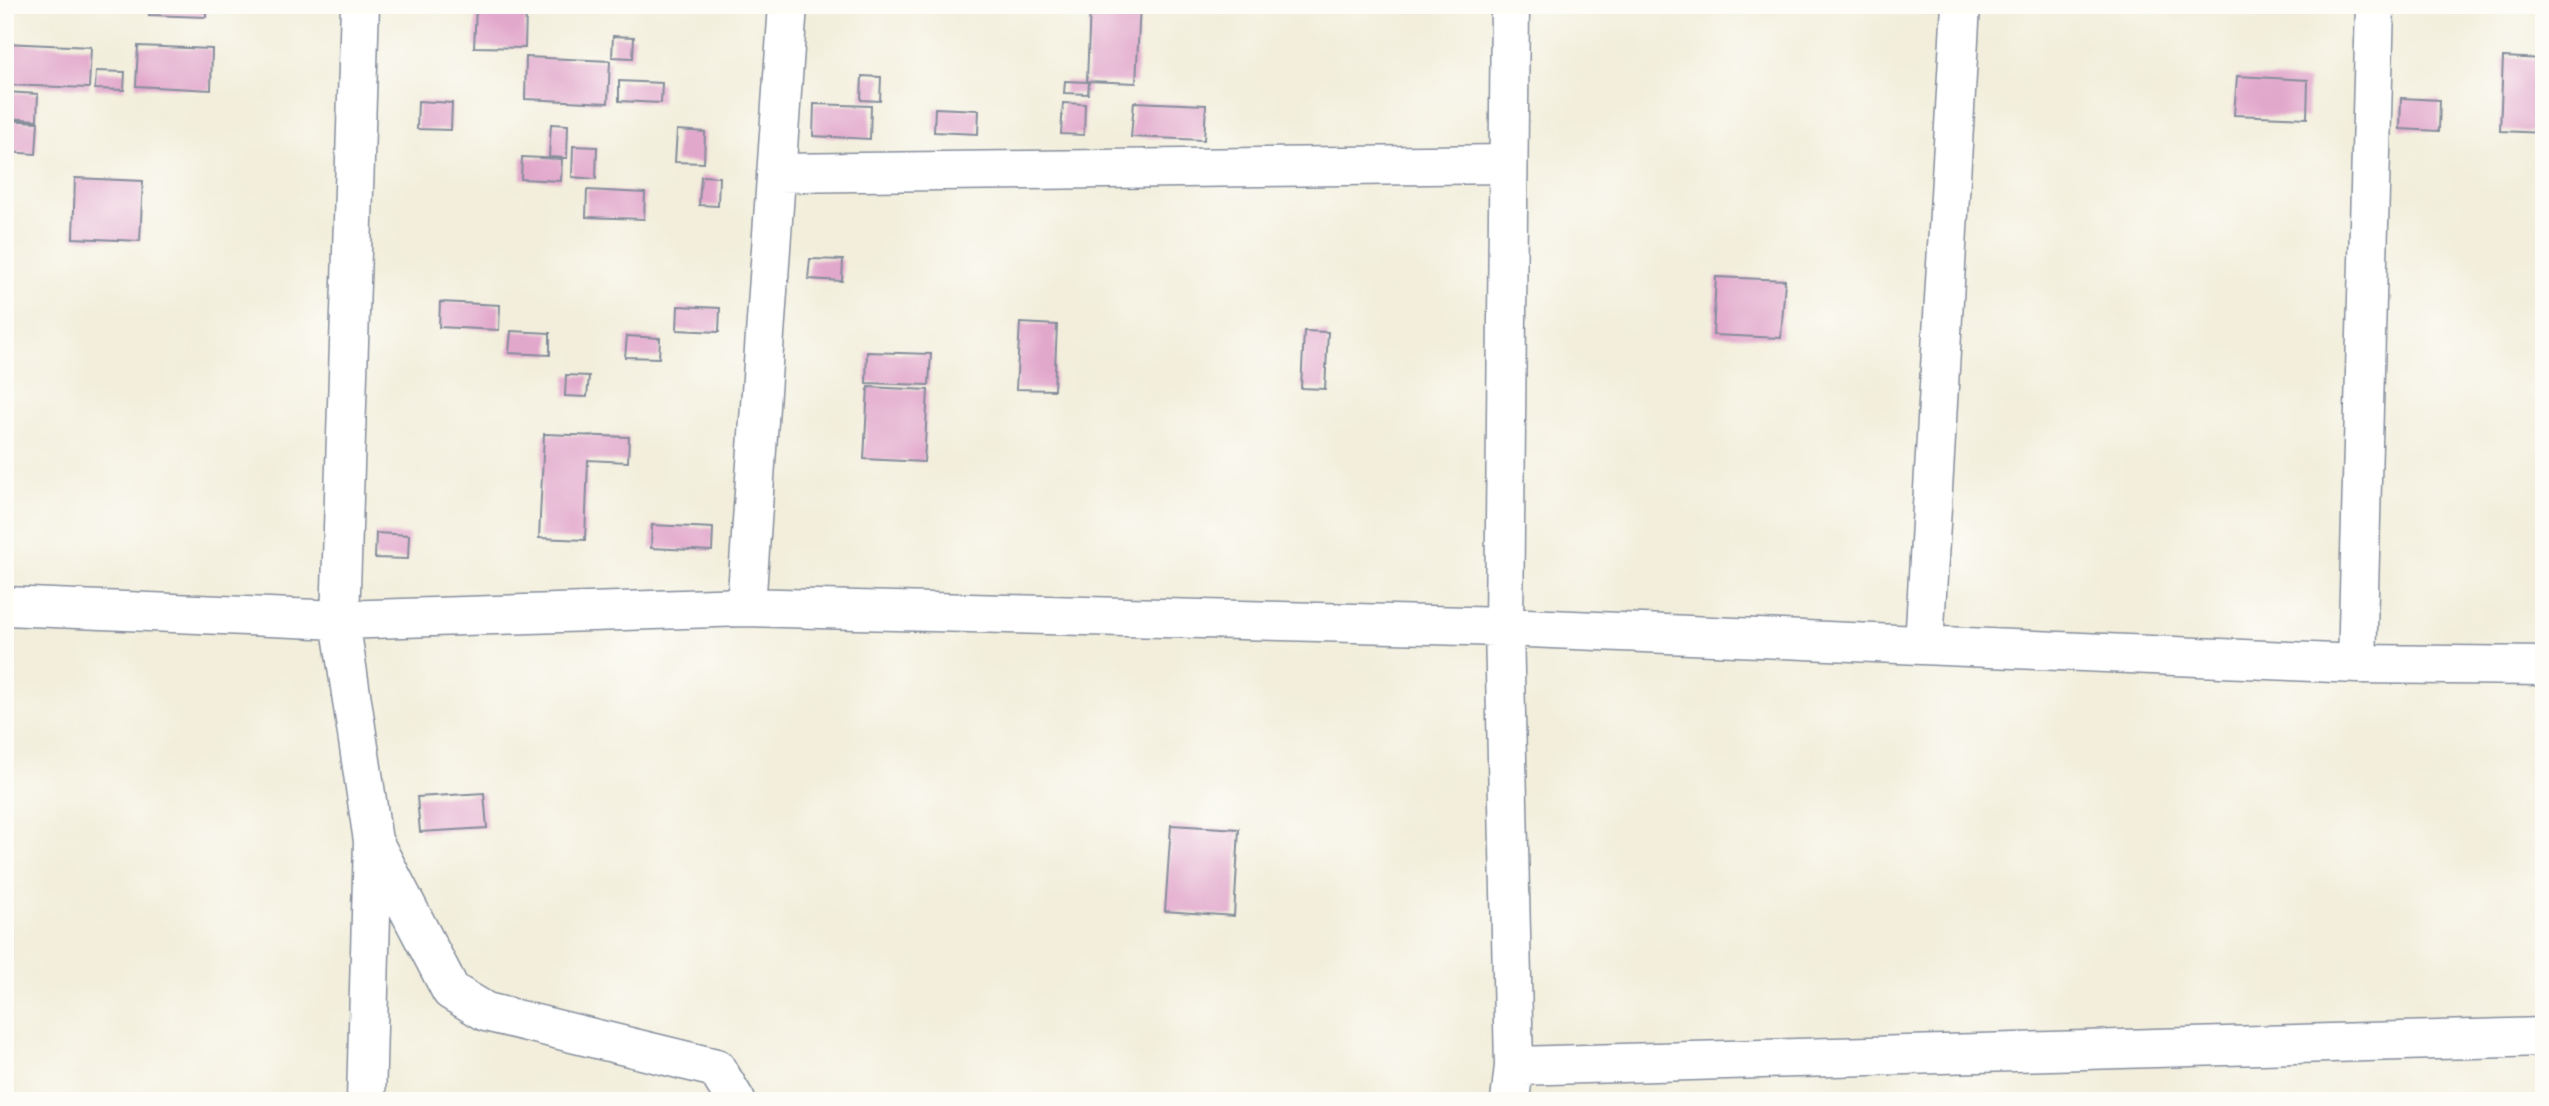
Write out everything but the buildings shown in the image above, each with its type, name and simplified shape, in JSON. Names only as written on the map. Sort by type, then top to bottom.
[{"type":"street","points":[[360,5],[340,620],[373,841],[366,1101]]},
{"type":"street","points":[[746,607],[788,5]]},
{"type":"street","points":[[1510,5],[1504,627],[1512,1084],[2544,1037]]},
{"type":"street","points":[[1924,645],[1961,5]]},
{"type":"street","points":[[2357,664],[2375,5]]},
{"type":"street","points":[[776,173],[1508,164]]},
{"type":"street","points":[[5,606],[340,620],[746,607],[1504,627],[2357,664],[2544,666]]},
{"type":"street","points":[[373,841],[451,991],[486,1012],[716,1068],[736,1101]]}]
